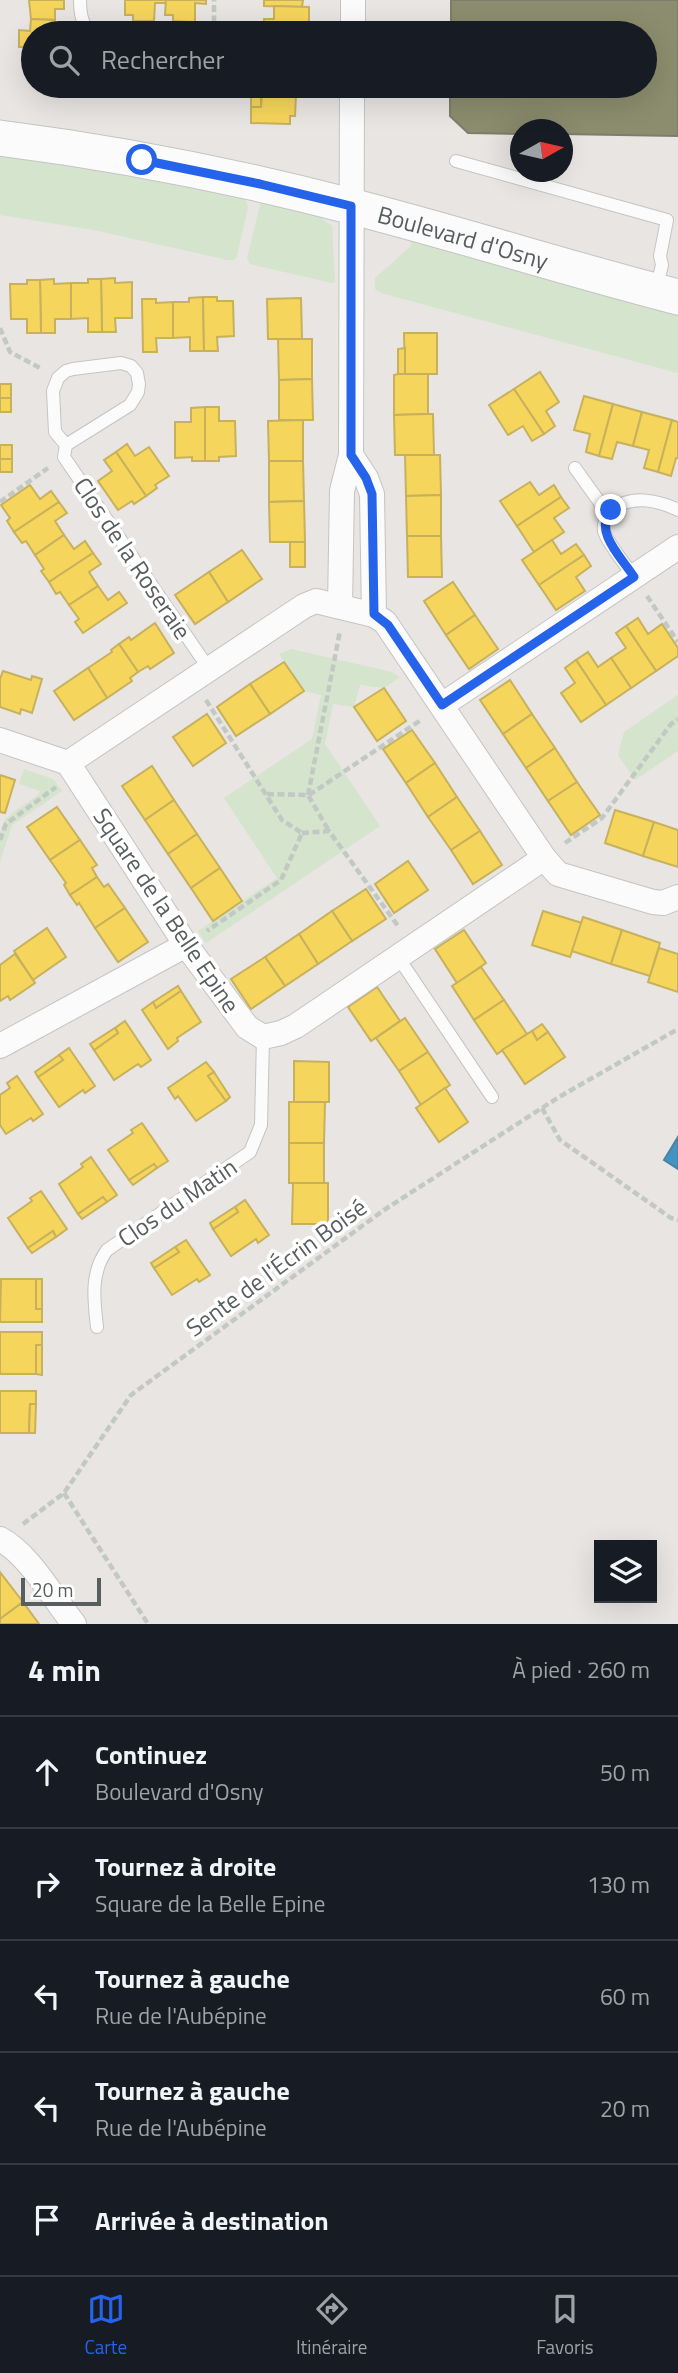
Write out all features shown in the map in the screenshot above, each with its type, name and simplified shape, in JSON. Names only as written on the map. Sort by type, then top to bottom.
[{"type":"main road","name":"Boulevard d'Osny","points":[[0,138],[103,152],[351,206],[666,294]]},
{"type":"street","points":[[353,0],[353,21]]},
{"type":"street","points":[[342,606],[342,491],[351,455],[352,98]]},
{"type":"street","points":[[351,455],[366,478],[372,494],[374,615]]},
{"type":"street","points":[[442,705],[678,547]]},
{"type":"street","points":[[0,740],[71,768],[201,674],[308,604],[325,602],[374,615],[388,625],[554,872],[576,881],[653,902],[663,903],[678,897]]},
{"type":"street","name":"Square de la Belle Epine","points":[[71,768],[186,945],[247,1027],[263,1037]]},
{"type":"street","points":[[263,1037],[296,1026],[544,858]]},
{"type":"street","points":[[0,1046],[186,945]]},
{"type":"street","points":[[6,1535],[74,1624]]},
{"type":"lane","points":[[80,0],[83,21]]},
{"type":"lane","points":[[456,162],[667,220],[660,256],[666,294]]},
{"type":"lane","name":"Clos de la Roseraie","points":[[65,451],[130,405],[138,392],[139,384],[137,373],[131,366],[121,363],[66,371],[58,378],[53,391],[55,432],[65,451],[201,674]]},
{"type":"lane","points":[[575,468],[608,514]]},
{"type":"lane","points":[[634,577],[605,533],[604,524],[608,514],[619,505],[639,500],[662,503],[678,510]]},
{"type":"lane","points":[[406,952],[492,1097]]},
{"type":"lane","name":"Clos du Matin","points":[[97,1327],[93,1297],[95,1278],[99,1261],[107,1250],[250,1152],[261,1125],[263,1037]]},
{"type":"path","points":[[214,0],[214,21]]},
{"type":"path","points":[[0,328],[10,352],[58,378]]},
{"type":"path","points":[[0,502],[65,451]]},
{"type":"path","points":[[634,577],[678,642]]},
{"type":"path","points":[[342,606],[308,795],[406,952]]},
{"type":"path","points":[[201,674],[282,820],[302,833],[329,831]]},
{"type":"path","points":[[267,794],[308,795],[442,705]]},
{"type":"path","points":[[544,858],[602,818],[671,724],[678,719]]},
{"type":"path","points":[[0,840],[6,824],[71,768]]},
{"type":"path","points":[[186,945],[281,880],[302,833]]},
{"type":"path","name":"Sente de l'Écrin Boisé","points":[[6,1535],[64,1493],[131,1395],[384,1210],[541,1108],[678,1030]]},
{"type":"path","points":[[541,1108],[560,1140],[671,1218],[678,1220]]},
{"type":"path","points":[[64,1493],[148,1624]]},
{"type":"green space","points":[[0,153],[182,183],[245,199],[248,207],[237,256],[234,260],[228,260],[94,230],[0,215]]},
{"type":"green space","points":[[261,201],[315,214],[332,226],[335,282],[250,264],[247,258]]},
{"type":"green space","points":[[412,238],[678,313],[678,373],[381,293],[375,289],[375,278],[411,246]]},
{"type":"green space","points":[[291,649],[392,672],[400,677],[384,688],[360,685],[354,707],[333,704],[325,744],[380,826],[206,943],[198,931],[277,878],[224,798],[312,739],[321,695],[304,691],[279,654]]},
{"type":"green space","points":[[678,695],[678,751],[635,780],[618,755],[624,732]]},
{"type":"green space","points":[[24,769],[53,779],[62,791],[12,825],[0,862],[1,835],[5,821],[40,791],[19,784]]},
{"type":"building: Logements","points":[[29,0],[64,0],[64,9],[55,9],[55,20],[31,19]]},
{"type":"building: Logements","points":[[125,0],[166,0],[166,3],[155,3],[154,21],[133,21],[133,15],[125,15]]},
{"type":"building: Logements","points":[[166,0],[206,0],[206,4],[195,3],[195,21],[173,21],[173,15],[165,15]]},
{"type":"building: Logements","points":[[264,0],[303,0],[302,7],[264,6]]},
{"type":"building: Logements","points":[[274,6],[309,7],[309,21],[264,21],[274,19]]},
{"type":"building: Logements","points":[[31,19],[55,20],[55,21]]},
{"type":"building: Logements","points":[[21,30],[21,47],[19,47]]},
{"type":"building: Logements","points":[[251,98],[261,98],[261,107],[251,107]]},
{"type":"building: Logements","points":[[262,98],[296,98],[295,116],[290,116],[290,124],[251,123],[251,107],[261,107]]},
{"type":"building: Logements","points":[[115,278],[115,283],[132,282],[132,318],[115,318],[116,332],[102,332],[101,279]]},
{"type":"building: Logements","points":[[54,279],[54,284],[71,283],[71,319],[55,319],[55,333],[41,333],[40,280]]},
{"type":"building: Logements","points":[[88,279],[101,279],[102,332],[88,332],[88,318],[71,319],[71,283],[88,283]]},
{"type":"building: Logements","points":[[27,280],[40,280],[41,333],[27,333],[27,319],[11,319],[10,284],[27,284]]},
{"type":"building: Logements","points":[[203,297],[204,351],[190,351],[190,337],[173,338],[173,302],[189,302],[189,298]]},
{"type":"building: Logements","points":[[203,297],[217,297],[217,301],[233,301],[234,336],[217,337],[218,351],[204,351]]},
{"type":"building: Logements","points":[[301,298],[302,339],[268,339],[267,299]]},
{"type":"building: Logements","points":[[142,299],[156,299],[156,303],[173,302],[173,338],[156,338],[157,352],[143,352]]},
{"type":"building: Logements","points":[[404,333],[437,333],[437,374],[405,374]]},
{"type":"building: Logements","points":[[278,339],[312,339],[312,379],[279,380]]},
{"type":"building: Logements","points":[[405,348],[405,374],[398,374],[398,349]]},
{"type":"building: Logements","points":[[540,372],[559,402],[546,411],[555,426],[544,434],[514,389]]},
{"type":"building: Logements","points":[[428,374],[428,414],[394,415],[394,375]]},
{"type":"building: Logements","points":[[312,379],[313,420],[279,420],[279,380]]},
{"type":"building: Logements","points":[[0,384],[11,384],[11,398],[0,398]]},
{"type":"building: Logements","points":[[514,389],[544,434],[532,441],[523,426],[508,435],[489,405]]},
{"type":"building: Logements","points":[[584,396],[613,404],[599,456],[586,452],[590,434],[574,430]]},
{"type":"building: Logements","points":[[0,398],[11,398],[11,412],[0,412]]},
{"type":"building: Logements","points":[[613,404],[642,412],[633,446],[617,442],[612,459],[599,456]]},
{"type":"building: Logements","points":[[205,407],[219,407],[219,421],[235,421],[236,456],[219,457],[219,461],[205,461]]},
{"type":"building: Logements","points":[[205,407],[205,461],[192,461],[192,457],[175,458],[175,422],[191,422],[191,408]]},
{"type":"building: Logements","points":[[642,412],[672,420],[658,472],[644,468],[649,450],[633,446]]},
{"type":"building: Logements","points":[[433,414],[434,455],[395,455],[394,415]]},
{"type":"building: Logements","points":[[303,420],[303,461],[269,461],[268,421]]},
{"type":"building: Logements","points":[[672,420],[678,422],[678,458],[671,476],[658,472]]},
{"type":"building: Logements","points":[[127,444],[135,456],[149,447],[169,476],[155,485],[157,488],[146,496],[116,452]]},
{"type":"building: Logements","points":[[0,445],[12,445],[12,459],[0,459]]},
{"type":"building: Logements","points":[[116,452],[146,496],[118,510],[98,481],[112,471],[104,460]]},
{"type":"building: Logements","points":[[405,455],[440,455],[441,495],[406,496]]},
{"type":"building: Logements","points":[[0,459],[12,459],[12,472],[0,472]]},
{"type":"building: Logements","points":[[269,461],[303,461],[304,501],[269,502]]},
{"type":"building: Logements","points":[[530,482],[539,495],[554,485],[561,497],[517,526],[500,501]]},
{"type":"building: Logements","points":[[30,485],[40,499],[51,491],[59,502],[14,532],[7,521],[10,518],[1,505]]},
{"type":"building: Logements","points":[[441,495],[441,536],[407,536],[406,496]]},
{"type":"building: Logements","points":[[561,497],[569,508],[554,518],[564,532],[534,552],[517,526]]},
{"type":"building: Logements","points":[[304,501],[305,542],[270,542],[269,502]]},
{"type":"building: Logements","points":[[59,502],[67,513],[55,521],[64,535],[35,555],[26,541],[22,543],[14,532]]},
{"type":"building: Logements","points":[[64,535],[74,549],[85,541],[93,553],[49,582],[35,555]]},
{"type":"building: Logements","points":[[407,536],[441,536],[442,577],[408,577]]},
{"type":"building: Logements","points":[[552,540],[561,554],[576,544],[584,555],[539,585],[522,560]]},
{"type":"building: Logements","points":[[290,542],[305,542],[305,567],[290,567]]},
{"type":"building: Logements","points":[[242,550],[262,579],[228,602],[209,572]]},
{"type":"building: Logements","points":[[93,553],[101,564],[89,572],[98,586],[69,605],[60,592],[56,594],[49,582]]},
{"type":"building: Logements","points":[[584,555],[591,566],[576,577],[585,591],[556,610],[539,585]]},
{"type":"building: Logements","points":[[209,572],[228,602],[195,624],[175,595]]},
{"type":"building: Logements","points":[[453,582],[475,615],[446,635],[424,601]]},
{"type":"building: Logements","points":[[98,586],[108,600],[119,592],[127,603],[83,633],[75,622],[79,619],[69,605]]},
{"type":"building: Logements","points":[[475,615],[498,649],[469,669],[446,635]]},
{"type":"building: Logements","points":[[638,618],[648,634],[662,624],[678,648],[678,656],[656,671],[626,626]]},
{"type":"building: Logements","points":[[155,623],[174,653],[150,669],[148,666],[138,672],[119,644],[129,637],[131,640]]},
{"type":"building: Logements","points":[[626,626],[656,671],[631,688],[611,658],[626,648],[616,633]]},
{"type":"building: Logements","points":[[119,644],[138,672],[130,678],[132,681],[107,698],[88,668]]},
{"type":"building: Logements","points":[[588,652],[598,667],[611,658],[631,688],[606,705],[576,660]]},
{"type":"building: Logements","points":[[576,660],[606,705],[581,722],[561,693],[575,683],[565,668]]},
{"type":"building: Logements","points":[[284,662],[304,691],[270,714],[250,684]]},
{"type":"building: Logements","points":[[88,668],[107,698],[74,720],[54,691]]},
{"type":"building: Logements","points":[[3,671],[31,680],[32,676],[42,679],[32,713],[21,709],[20,714],[0,707],[0,679]]},
{"type":"building: Logements","points":[[510,680],[532,714],[503,734],[480,700]]},
{"type":"building: Logements","points":[[250,684],[270,714],[236,736],[217,707]]},
{"type":"building: Logements","points":[[384,688],[406,721],[377,741],[354,707]]},
{"type":"building: Logements","points":[[207,714],[226,743],[193,766],[173,737]]},
{"type":"building: Logements","points":[[532,714],[555,748],[526,768],[503,734]]},
{"type":"building: Logements","points":[[412,730],[435,763],[406,783],[383,749]]},
{"type":"building: Logements","points":[[555,748],[577,782],[548,801],[526,768]]},
{"type":"building: Logements","points":[[435,763],[457,797],[428,817],[406,783]]},
{"type":"building: Logements","points":[[152,766],[174,800],[145,820],[122,786]]},
{"type":"building: Logements","points":[[0,775],[15,780],[5,813],[0,812]]},
{"type":"building: Logements","points":[[577,782],[600,815],[571,835],[548,801]]},
{"type":"building: Logements","points":[[457,797],[480,831],[451,850],[428,817]]},
{"type":"building: Logements","points":[[174,800],[197,834],[168,854],[145,820]]},
{"type":"building: Logements","points":[[57,807],[80,840],[50,860],[27,827]]},
{"type":"building: Logements","points":[[615,810],[654,822],[643,856],[605,843]]},
{"type":"building: Logements","points":[[654,822],[678,830],[678,867],[643,856]]},
{"type":"building: Logements","points":[[480,831],[502,865],[473,884],[451,850]]},
{"type":"building: Logements","points":[[197,834],[220,868],[191,888],[168,854]]},
{"type":"building: Logements","points":[[80,840],[97,865],[92,868],[97,877],[70,895],[64,885],[66,883],[50,860]]},
{"type":"building: Logements","points":[[408,861],[428,890],[394,913],[375,884]]},
{"type":"building: Logements","points":[[220,868],[242,901],[213,921],[191,888]]},
{"type":"building: Logements","points":[[97,877],[104,887],[108,884],[125,908],[95,928],[79,903],[77,905],[70,895]]},
{"type":"building: Logements","points":[[366,889],[386,919],[352,941],[332,911]]},
{"type":"building: Logements","points":[[125,908],[148,942],[118,962],[95,928]]},
{"type":"building: Logements","points":[[332,911],[352,941],[318,964],[299,934]]},
{"type":"building: Logements","points":[[543,911],[582,923],[570,957],[532,945]]},
{"type":"building: Logements","points":[[583,917],[622,930],[611,964],[572,951]]},
{"type":"building: Logements","points":[[47,928],[66,957],[33,980],[14,951]]},
{"type":"building: Logements","points":[[464,930],[486,963],[457,983],[435,949]]},
{"type":"building: Logements","points":[[622,930],[660,943],[650,976],[611,964]]},
{"type":"building: Logements","points":[[299,934],[318,964],[285,986],[265,957]]},
{"type":"building: Logements","points":[[659,948],[678,954],[678,992],[648,982]]},
{"type":"building: Logements","points":[[15,954],[35,983],[10,1000],[8,996],[0,1001],[0,965]]},
{"type":"building: Logements","points":[[265,957],[285,986],[251,1009],[231,979]]},
{"type":"building: Logements","points":[[481,967],[504,1000],[474,1020],[452,986]]},
{"type":"building: Logements","points":[[178,986],[181,991],[156,1008],[153,1002]]},
{"type":"building: Logements","points":[[377,987],[400,1021],[371,1041],[348,1007]]},
{"type":"building: Logements","points":[[181,991],[201,1022],[177,1038],[178,1041],[168,1049],[142,1010],[153,1002],[156,1008]]},
{"type":"building: Logements","points":[[504,1000],[527,1034],[497,1054],[474,1020]]},
{"type":"building: Logements","points":[[405,1018],[428,1052],[399,1071],[376,1038]]},
{"type":"building: Logements","points":[[125,1021],[151,1060],[141,1067],[138,1064],[114,1080],[94,1050],[118,1033],[115,1028]]},
{"type":"building: Logements","points":[[542,1024],[548,1032],[537,1040],[532,1031]]},
{"type":"building: Logements","points":[[115,1028],[118,1033],[94,1050],[90,1044]]},
{"type":"building: Logements","points":[[532,1031],[537,1040],[548,1032],[565,1057],[525,1084],[502,1050]]},
{"type":"building: Logements","points":[[69,1048],[95,1086],[85,1093],[83,1090],[59,1107],[38,1077],[63,1060],[59,1055]]},
{"type":"building: Logements","points":[[428,1052],[450,1085],[421,1105],[399,1071]]},
{"type":"building: Logements","points":[[59,1055],[63,1060],[38,1077],[35,1072]]},
{"type":"building: Logements","points":[[294,1061],[329,1062],[329,1102],[294,1102]]},
{"type":"building: Logements","points":[[206,1062],[214,1072],[208,1076],[226,1101],[196,1121],[178,1096],[175,1099],[168,1088]]},
{"type":"building: Logements","points":[[214,1072],[230,1097],[226,1101],[208,1076]]},
{"type":"building: Logements","points":[[17,1076],[43,1114],[33,1121],[31,1118],[6,1134],[0,1125],[0,1095],[10,1088],[7,1083]]},
{"type":"building: Logements","points":[[445,1088],[468,1122],[439,1142],[416,1108]]},
{"type":"building: Logements","points":[[289,1102],[325,1102],[324,1143],[289,1143]]},
{"type":"building: Logements","points":[[142,1123],[168,1161],[157,1168],[154,1164],[129,1180],[108,1150],[133,1133],[131,1130]]},
{"type":"building: Logements","points":[[289,1143],[324,1143],[324,1183],[289,1183]]},
{"type":"building: Logements","points":[[91,1157],[117,1195],[107,1202],[103,1197],[78,1214],[59,1184],[83,1167],[81,1164]]},
{"type":"building: Logements","points":[[154,1164],[157,1168],[133,1185],[129,1180]]},
{"type":"building: Logements","points":[[293,1183],[328,1183],[328,1224],[292,1224]]},
{"type":"building: Logements","points":[[41,1191],[67,1229],[56,1237],[53,1231],[28,1248],[8,1218]]},
{"type":"building: Logements","points":[[103,1197],[107,1202],[82,1219],[78,1214]]},
{"type":"building: Logements","points":[[245,1200],[269,1235],[258,1243],[256,1239],[231,1256],[213,1229],[238,1212],[235,1207]]},
{"type":"building: Logements","points":[[235,1207],[238,1212],[213,1229],[210,1223]]},
{"type":"building: Logements","points":[[53,1231],[56,1237],[32,1253],[28,1248]]},
{"type":"building: Logements","points":[[186,1240],[210,1275],[199,1282],[197,1279],[172,1295],[154,1268],[179,1252],[175,1247]]},
{"type":"building: Logements","points":[[175,1247],[179,1252],[154,1268],[151,1263]]},
{"type":"building: Logements","points":[[1,1279],[36,1279],[36,1309],[42,1309],[42,1322],[0,1322]]},
{"type":"building: Logements","points":[[36,1279],[42,1279],[42,1309],[36,1309]]},
{"type":"building: Logements","points":[[0,1332],[42,1332],[42,1345],[36,1345],[36,1374],[0,1374]]},
{"type":"building: Logements","points":[[36,1345],[42,1345],[42,1375],[36,1374]]},
{"type":"building: Logements","points":[[0,1391],[36,1391],[36,1404],[30,1404],[29,1433],[0,1433]]},
{"type":"building: Logements","points":[[30,1404],[36,1404],[35,1433],[29,1433]]},
{"type":"building: Logements","points":[[0,1572],[23,1602],[0,1619]]},
{"type":"building: Logements","points":[[23,1602],[39,1624],[0,1624],[0,1619]]},
{"type":"building: Écoles","points":[[678,1137],[678,1169],[664,1160]]},
{"type":"building: Industrie","points":[[451,0],[678,0],[678,136],[573,134],[573,119],[510,119],[510,134],[468,133],[450,116],[450,98],[657,98],[657,21],[451,21]]},
{"type":"route","points":[[142,160],[351,206],[351,455],[366,478],[372,494],[374,614],[388,625],[442,705],[634,577],[605,533],[604,524],[611,510]]}]
